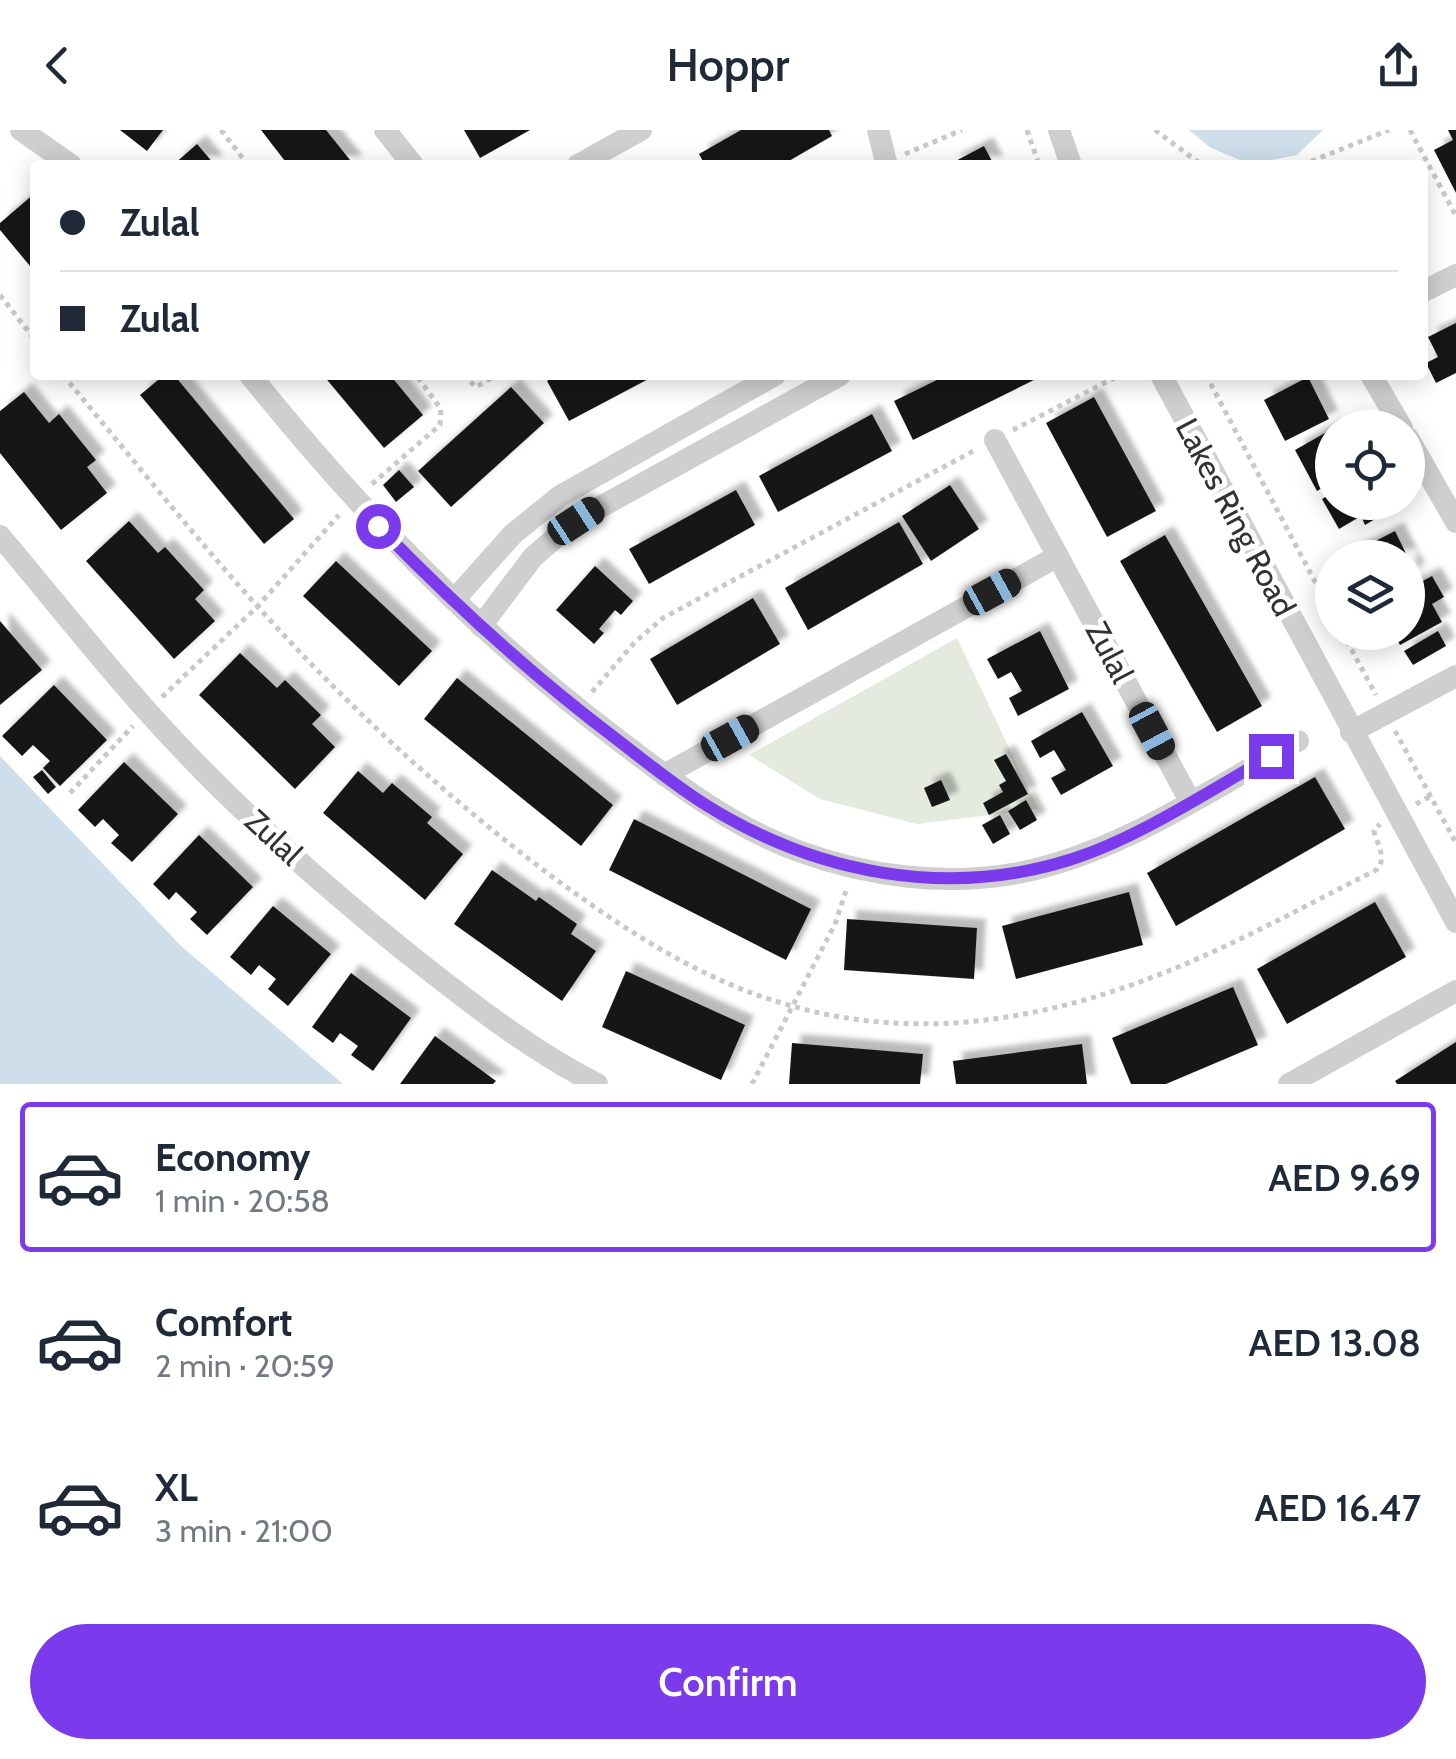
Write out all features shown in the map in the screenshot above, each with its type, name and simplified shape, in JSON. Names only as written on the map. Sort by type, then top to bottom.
[{"type":"street","points":[[21,130],[63,160]]},
{"type":"street","points":[[385,130],[410,160]]},
{"type":"street","points":[[587,160],[641,130]]},
{"type":"street","points":[[878,130],[886,160]]},
{"type":"street","points":[[1059,130],[1069,160]]},
{"type":"street","points":[[1428,289],[1456,275]]},
{"type":"street","points":[[254,380],[353,500],[481,626],[577,710],[706,805],[799,852],[851,868],[904,877],[960,879],[1016,873],[1071,860],[1190,802],[1298,742]]},
{"type":"street","points":[[454,600],[513,534],[560,496],[766,380]]},
{"type":"street","points":[[481,626],[533,557],[576,521],[831,380]]},
{"type":"street","name":"Lakes Ring Road","points":[[1164,380],[1456,922]]},
{"type":"street","points":[[1374,380],[1391,410]]},
{"type":"street","name":"Zulal","points":[[994,440],[1190,802]]},
{"type":"street","points":[[1425,468],[1456,522]]},
{"type":"street","name":"Zulal","points":[[0,536],[148,712],[273,837],[391,940],[514,1034],[597,1084]]},
{"type":"street","points":[[664,775],[1058,556]]},
{"type":"street","points":[[1351,732],[1456,676]]},
{"type":"street","points":[[1289,1084],[1456,991]]},
{"type":"path","points":[[221,130],[244,160]]},
{"type":"path","points":[[891,160],[962,130]]},
{"type":"path","points":[[1027,130],[1037,160]]},
{"type":"path","points":[[1155,130],[1195,160]]},
{"type":"path","points":[[1314,160],[1389,130]]},
{"type":"path","points":[[1410,130],[1426,160]]},
{"type":"path","points":[[1428,164],[1456,216]]},
{"type":"path","points":[[0,295],[30,334]]},
{"type":"path","points":[[70,792],[257,607],[353,500],[440,425],[441,409],[420,380]]},
{"type":"path","points":[[577,710],[634,642],[663,618],[1110,380]]},
{"type":"path","points":[[1209,380],[1315,582]]},
{"type":"path","points":[[1351,650],[1456,843]]},
{"type":"path","points":[[752,1084],[835,924],[851,868]]},
{"type":"shaded area","points":[[957,638],[1038,809],[917,824],[820,799],[749,755]]},
{"type":"water","points":[[1189,130],[1323,130],[1297,155],[1271,160],[1240,160],[1211,148]]},
{"type":"water","points":[[0,756],[181,946],[343,1084],[0,1084]]},
{"type":"building","points":[[120,130],[163,130],[147,151]]},
{"type":"building","points":[[261,130],[326,130],[350,160],[284,160]]},
{"type":"building","points":[[464,130],[530,130],[480,158]]},
{"type":"building","points":[[741,130],[829,130],[832,136],[791,160],[702,160],[699,154]]},
{"type":"building","points":[[1448,130],[1456,130],[1456,193],[1434,150],[1453,140]]},
{"type":"building","points":[[197,144],[211,160],[179,160]]},
{"type":"building","points":[[984,146],[991,160],[957,160]]},
{"type":"building","points":[[30,197],[30,266],[0,230],[0,223]]},
{"type":"building","points":[[1456,323],[1456,373],[1436,383],[1428,362],[1438,357],[1428,337]]},
{"type":"building","points":[[158,380],[178,380],[294,519],[264,544],[140,395]]},
{"type":"building","points":[[327,380],[394,380],[423,415],[384,448]]},
{"type":"building","points":[[549,380],[647,380],[569,421]]},
{"type":"building","points":[[937,380],[1034,380],[913,440],[894,401]]},
{"type":"building","points":[[1310,380],[1324,410],[1315,410],[1315,426],[1285,441],[1264,400]]},
{"type":"building","points":[[511,387],[544,423],[451,507],[418,471]]},
{"type":"building","points":[[24,392],[49,423],[59,414],[96,460],[87,467],[107,493],[61,530],[0,453],[0,411]]},
{"type":"building","points":[[1094,397],[1156,511],[1107,537],[1046,423]]},
{"type":"building","points":[[872,414],[892,451],[778,512],[759,476]]},
{"type":"building","points":[[1315,439],[1315,487],[1295,450]]},
{"type":"building","points":[[399,470],[414,487],[396,502],[383,485]]},
{"type":"building","points":[[950,485],[979,529],[931,561],[902,516]]},
{"type":"building","points":[[736,490],[755,525],[649,584],[629,549]]},
{"type":"building","points":[[1334,520],[1354,520],[1339,529]]},
{"type":"building","points":[[129,521],[158,553],[165,547],[204,590],[195,599],[215,621],[174,659],[86,561]]},
{"type":"building","points":[[899,522],[923,564],[808,630],[785,588]]},
{"type":"building","points":[[1395,531],[1399,540],[1377,540]]},
{"type":"building","points":[[1165,535],[1262,706],[1217,732],[1120,561]]},
{"type":"building","points":[[336,561],[432,651],[399,686],[303,596]]},
{"type":"building","points":[[595,566],[633,601],[621,615],[615,610],[599,629],[604,633],[594,644],[556,610]]},
{"type":"building","points":[[1432,576],[1444,597],[1432,604],[1442,622],[1425,631],[1425,580]]},
{"type":"building","points":[[753,598],[780,644],[677,705],[650,659]]},
{"type":"building","points":[[0,621],[42,670],[0,705]]},
{"type":"building","points":[[1040,631],[1069,689],[1018,716],[1009,698],[1022,691],[1011,672],[998,679],[987,659]]},
{"type":"building","points":[[1438,631],[1446,646],[1413,665],[1404,651],[1425,650],[1425,639]]},
{"type":"building","points":[[240,653],[277,688],[285,680],[321,715],[312,724],[335,747],[295,789],[199,695]]},
{"type":"building","points":[[457,678],[613,805],[581,846],[424,719]]},
{"type":"building","points":[[54,685],[107,740],[60,786],[43,768],[50,761],[33,745],[22,756],[2,736]]},
{"type":"building","points":[[1082,712],[1113,766],[1061,795],[1051,778],[1066,770],[1054,750],[1040,758],[1031,741]]},
{"type":"building","points":[[1006,754],[1028,794],[989,815],[983,803],[1003,792],[999,785],[1006,781],[994,760]]},
{"type":"building","points":[[124,762],[178,814],[132,862],[111,843],[119,835],[103,819],[95,827],[78,810]]},
{"type":"building","points":[[42,770],[56,787],[48,794],[33,777]]},
{"type":"building","points":[[358,771],[383,793],[392,783],[432,817],[427,823],[463,854],[425,900],[323,813]]},
{"type":"building","points":[[1315,777],[1345,829],[1176,926],[1147,873]]},
{"type":"building","points":[[941,780],[950,800],[932,807],[924,788]]},
{"type":"building","points":[[1026,800],[1037,820],[1020,830],[1008,811]]},
{"type":"building","points":[[1000,815],[1010,834],[993,844],[982,825]]},
{"type":"building","points":[[634,819],[811,909],[786,960],[609,870]]},
{"type":"building","points":[[199,835],[253,887],[207,935],[190,919],[197,912],[176,892],[169,900],[153,884]]},
{"type":"building","points":[[492,870],[577,924],[571,934],[596,951],[562,1001],[454,924]]},
{"type":"building","points":[[1129,892],[1143,945],[1016,979],[1002,926]]},
{"type":"building","points":[[1375,902],[1406,957],[1287,1024],[1257,969]]},
{"type":"building","points":[[273,906],[331,954],[288,1006],[268,989],[276,979],[259,965],[251,975],[230,957]]},
{"type":"building","points":[[847,919],[977,928],[974,979],[844,970]]},
{"type":"building","points":[[626,971],[745,1025],[721,1080],[602,1027]]},
{"type":"building","points":[[351,973],[411,1018],[373,1071],[351,1055],[358,1046],[340,1033],[333,1043],[312,1027]]},
{"type":"building","points":[[1233,987],[1258,1045],[1166,1084],[1131,1084],[1112,1038]]},
{"type":"building","points":[[435,1036],[496,1081],[400,1084]]},
{"type":"building","points":[[1456,1042],[1456,1084],[1397,1084],[1395,1081]]},
{"type":"building","points":[[792,1043],[923,1054],[920,1084],[789,1084]]},
{"type":"building","points":[[1082,1044],[1087,1084],[956,1084],[953,1061]]},
{"type":"route","points":[[378,526],[528,668],[664,775],[706,805],[752,830],[799,852],[851,868],[904,877],[960,879],[1016,873],[1071,860],[1190,802],[1271,756]]}]
